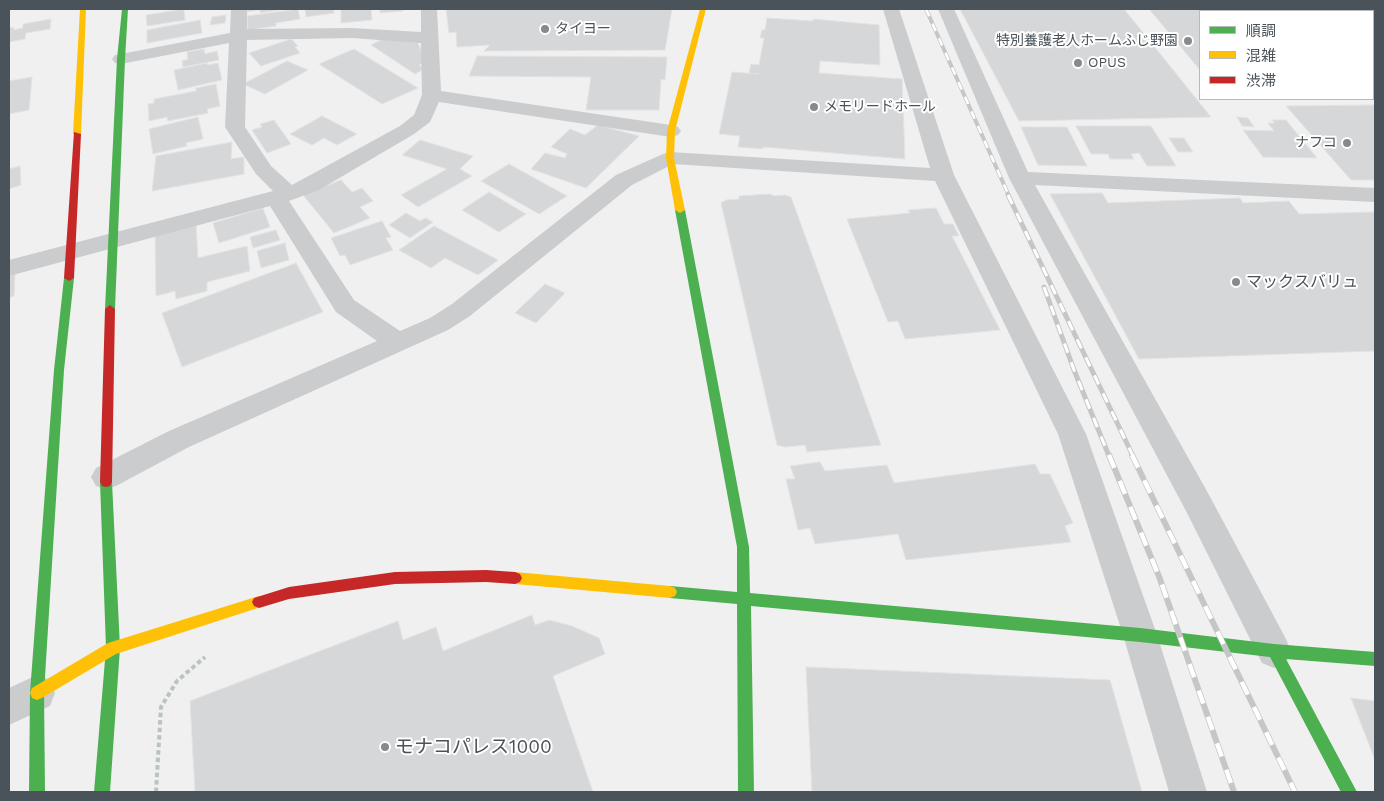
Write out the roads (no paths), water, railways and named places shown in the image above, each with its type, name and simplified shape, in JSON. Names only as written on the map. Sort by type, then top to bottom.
[{"type":"street","points":[[37,792],[23,700],[72,251],[83,9]]},
{"type":"street","points":[[102,792],[113,648],[106,477],[121,59],[125,9]]},
{"type":"street","points":[[239,9],[236,127],[263,170],[282,195],[346,306],[399,343]]},
{"type":"street","points":[[9,268],[282,195],[311,185],[407,130],[423,118],[432,96],[429,9]]},
{"type":"street","points":[[703,9],[670,131],[670,158],[742,547],[745,598],[746,792]]},
{"type":"street","points":[[891,9],[943,175],[1072,434],[1140,636],[1188,792]]},
{"type":"street","points":[[946,9],[1020,178],[1197,502],[1350,792]]},
{"type":"street","points":[[121,59],[237,37],[277,33],[352,33],[430,38]]},
{"type":"street","points":[[432,96],[670,131]]},
{"type":"street","points":[[106,477],[179,439],[439,324],[461,310],[624,180],[670,158],[943,175]]},
{"type":"street","points":[[1020,178],[1375,195]]},
{"type":"street","points":[[23,700],[113,648],[289,593],[395,578],[486,576],[745,598],[1140,636],[1274,651],[1375,659]]},
{"type":"railway","points":[[926,9],[1009,196]]},
{"type":"railway","points":[[1008,195],[1133,456]]},
{"type":"railway","points":[[1044,287],[1074,370],[1109,456]]},
{"type":"railway","points":[[1109,455],[1160,579],[1234,792]]},
{"type":"railway","points":[[1132,455],[1295,792]]},
{"type":"place","name":"タイヨー","points":[[545,29]]},
{"type":"place","name":"特別養護老人ホームふじ野園","points":[[1188,41]]},
{"type":"place","name":"OPUS","points":[[1078,63]]},
{"type":"place","name":"メモリードホール","points":[[814,107]]},
{"type":"place","name":"ナフコ","points":[[1347,143]]},
{"type":"place","name":"マックスバリュ","points":[[1236,282]]},
{"type":"place","name":"モナコパレス1000","points":[[385,747]]}]
